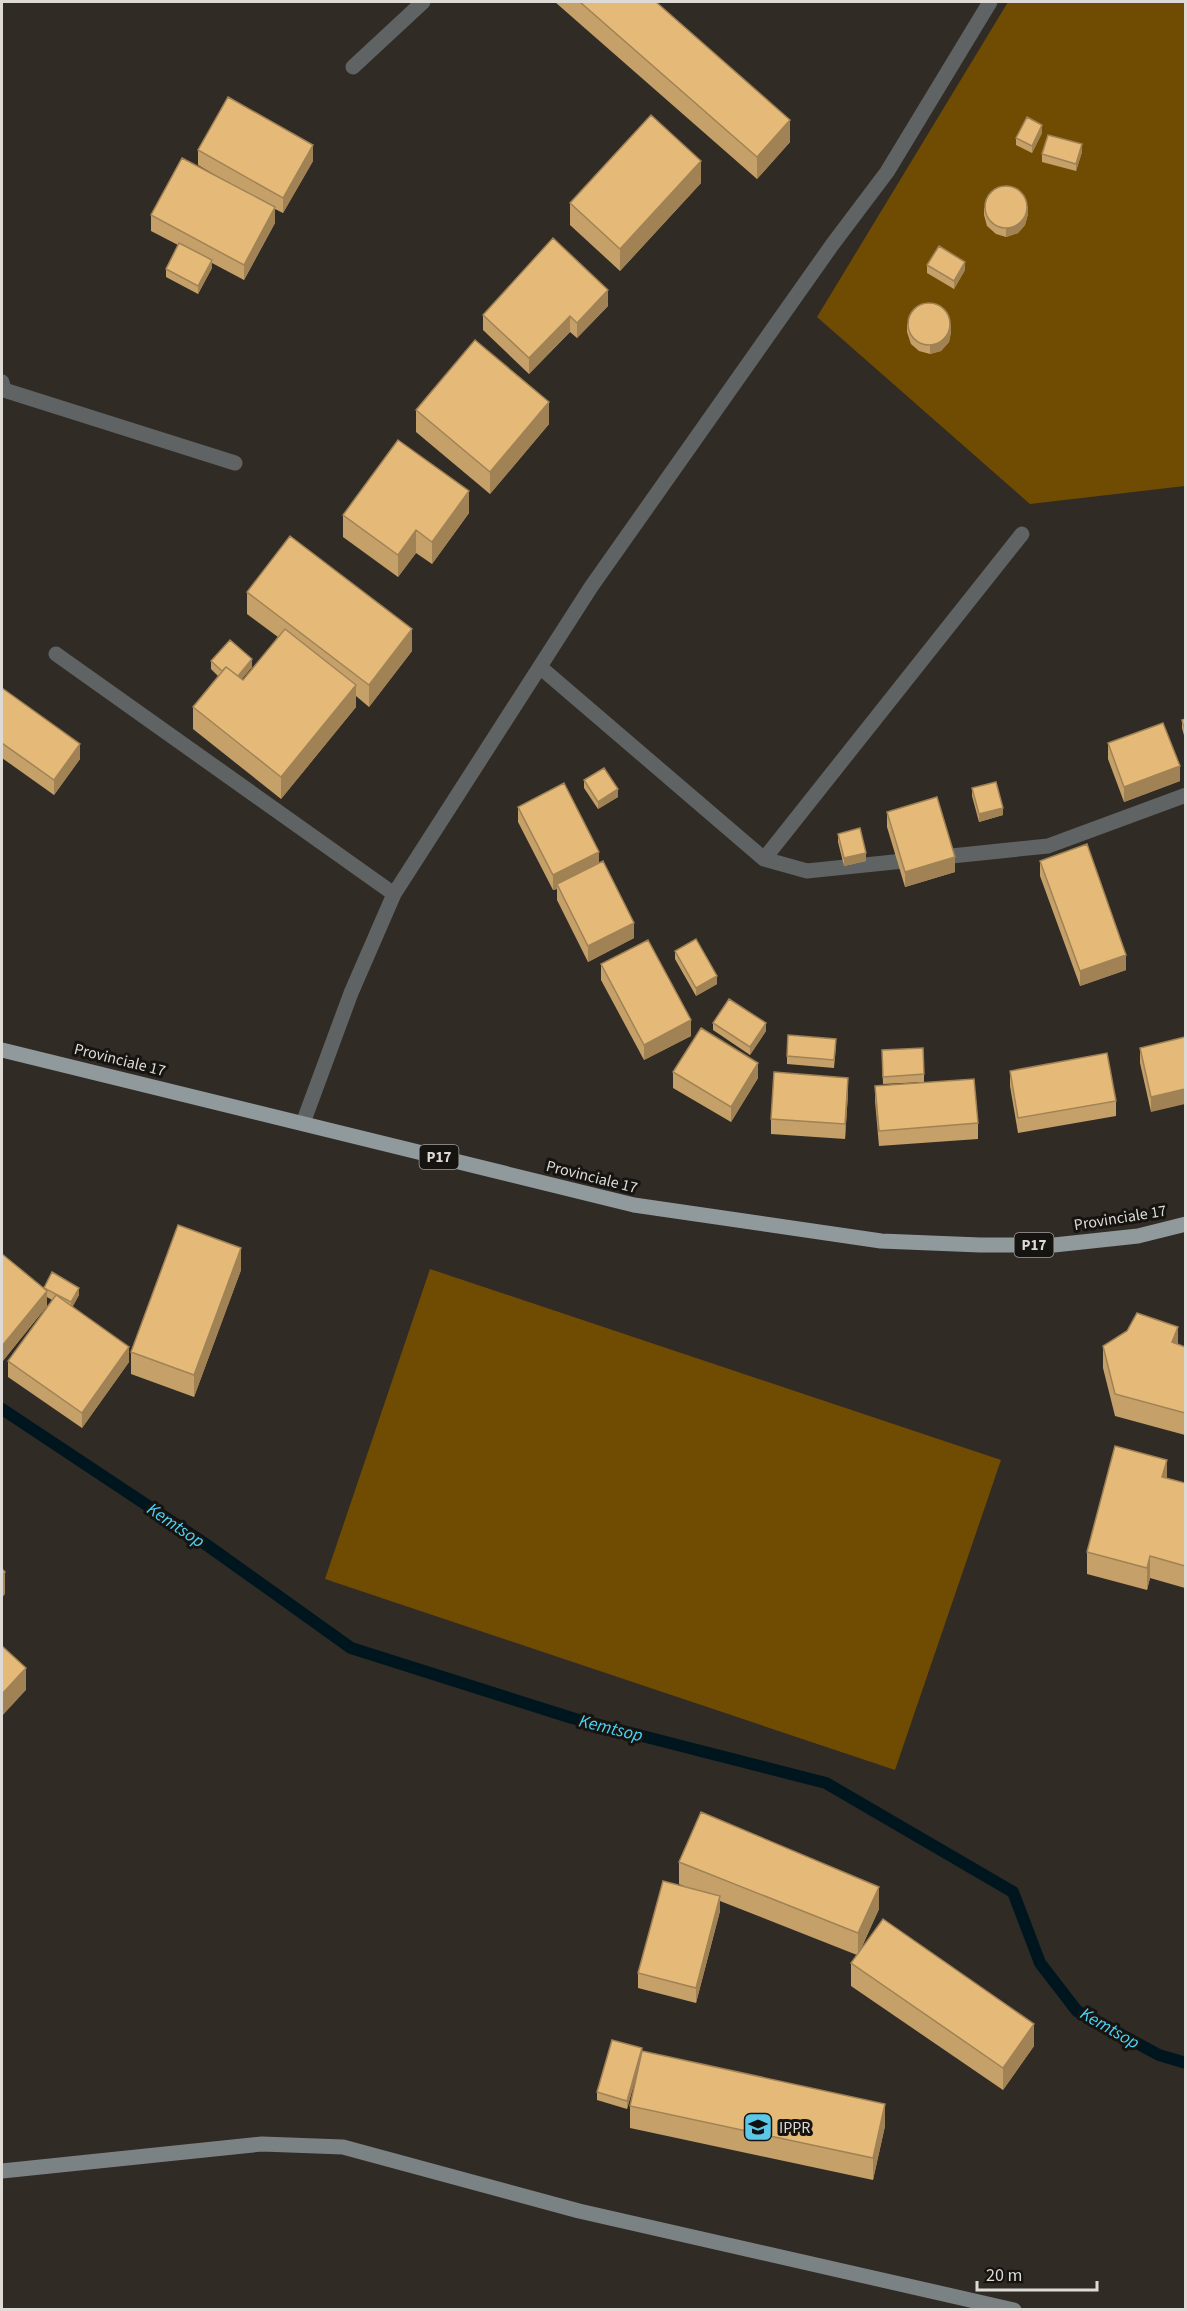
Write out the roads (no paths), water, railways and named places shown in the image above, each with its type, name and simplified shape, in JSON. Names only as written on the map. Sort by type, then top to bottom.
[{"type":"main road","name":"Provinciale 17","points":[[2,1050],[634,1205],[881,1241],[980,1245],[1054,1245],[1138,1236],[1185,1224]]},
{"type":"main road","points":[[2,2171],[262,2144],[343,2147],[579,2211],[1014,2310]]},
{"type":"street","points":[[354,67],[423,2]]},
{"type":"street","points":[[303,1122],[351,993],[394,894],[598,578],[832,246],[887,172],[990,2]]},
{"type":"street","points":[[2,382],[4,390],[235,463]]},
{"type":"street","points":[[764,859],[1022,534]]},
{"type":"street","points":[[56,654],[394,894]]},
{"type":"street","points":[[540,667],[764,859],[807,871],[1048,846],[1185,795]]},
{"type":"waterway","name":"Kemtsop","points":[[2,1409],[204,1543],[351,1648],[572,1718],[826,1783],[1013,1892],[1040,1963],[1077,2011],[1159,2055],[1186,2063]]},
{"type":"place","name":"IPPR","points":[[758,2127]]}]
